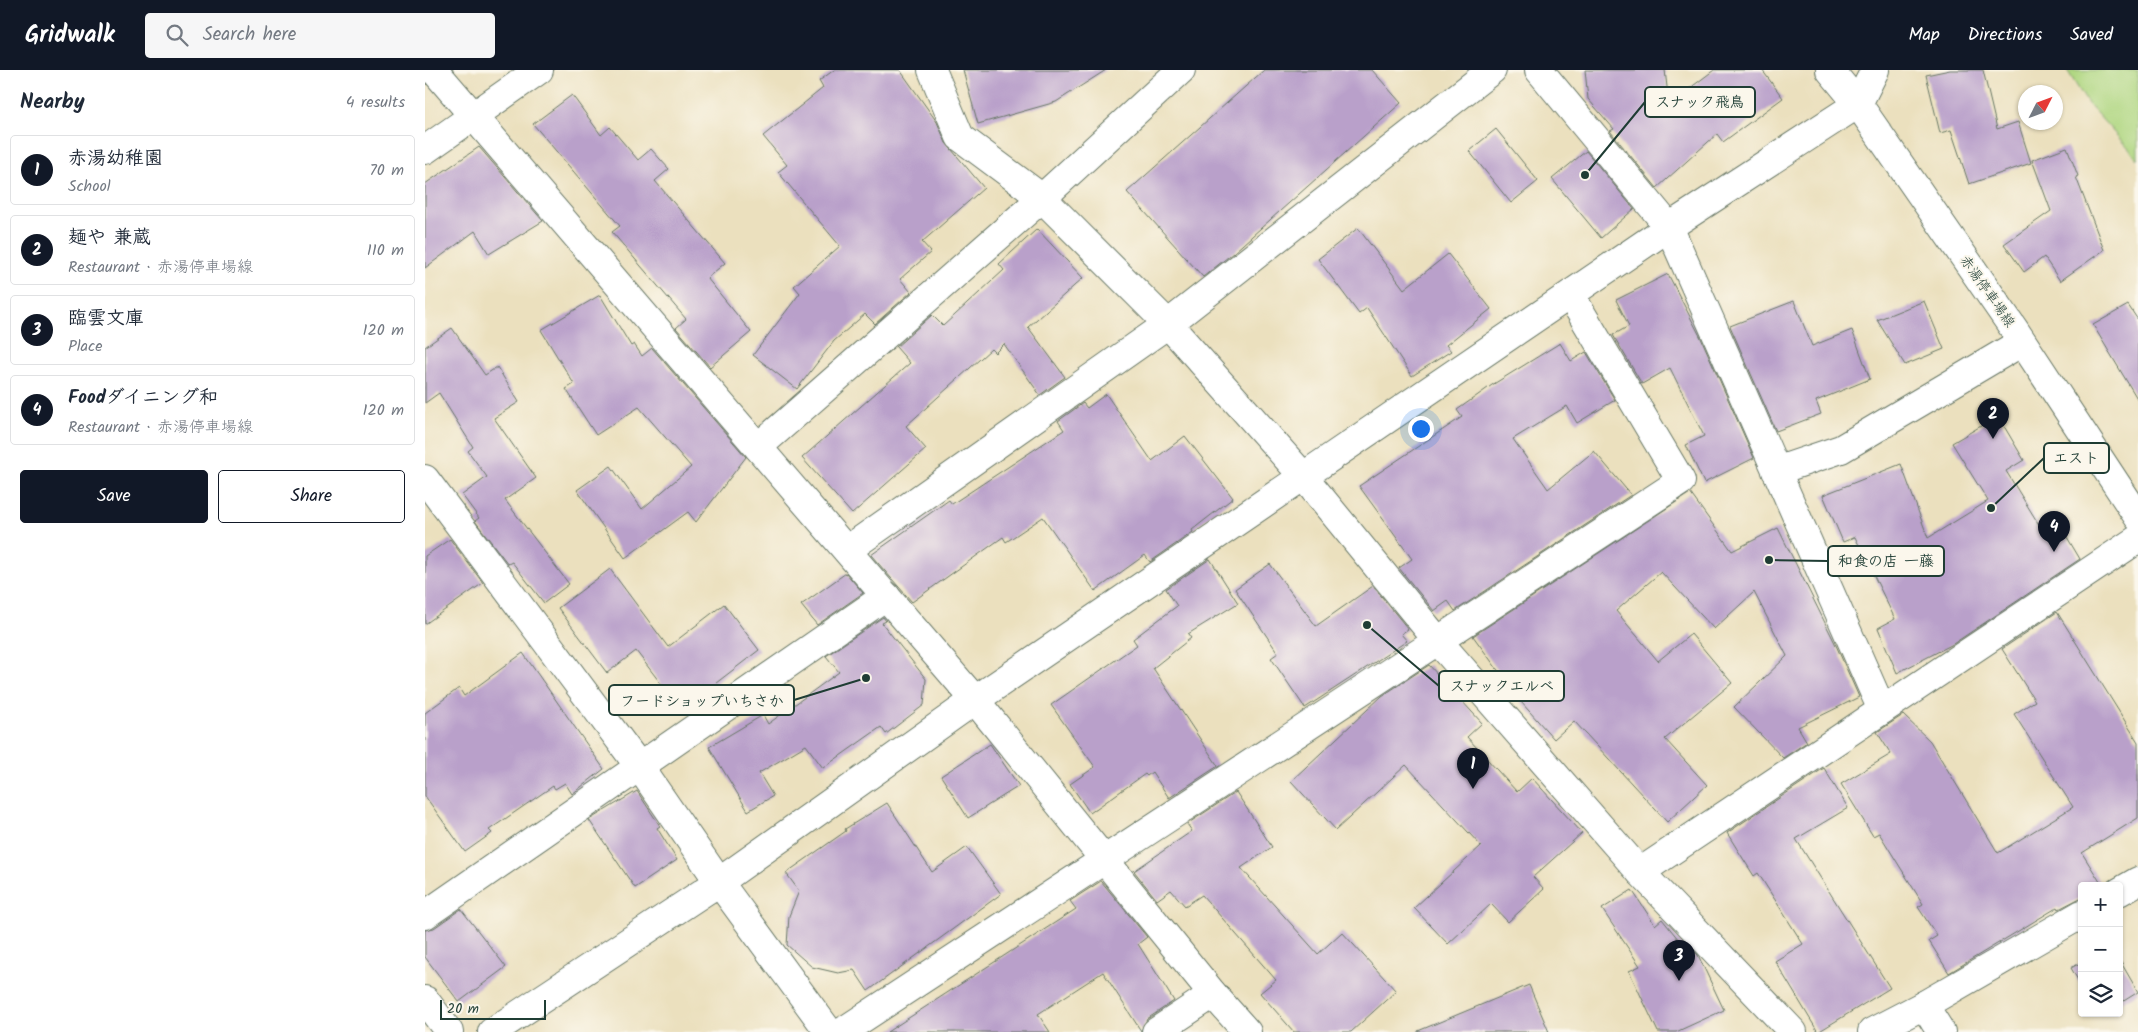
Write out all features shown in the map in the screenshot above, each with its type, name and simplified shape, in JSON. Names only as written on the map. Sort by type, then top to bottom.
[{"type":"main road","points":[[435,70],[473,117],[975,700],[1213,994],[1247,1032]]},
{"type":"main road","points":[[425,150],[539,70]]},
{"type":"main road","points":[[932,70],[960,137],[1042,198],[1169,324],[1303,476],[1438,641],[1640,872],[1793,1032]]},
{"type":"main road","points":[[758,446],[1042,198],[1181,70]]},
{"type":"main road","points":[[847,550],[1169,324],[1492,70]]},
{"type":"main road","points":[[1539,70],[1669,227],[1882,710]]},
{"type":"main road","name":"赤湯停車場線","points":[[1830,70],[1858,104],[2022,342],[2138,518]]},
{"type":"main road","points":[[493,1032],[719,882],[975,700],[1571,296],[1669,227],[1858,104],[1875,70]]},
{"type":"main road","points":[[842,1032],[1681,481],[1571,296]]},
{"type":"main road","points":[[1776,471],[1841,449],[2022,342]]},
{"type":"main road","points":[[425,479],[639,766],[719,882],[829,1032]]},
{"type":"main road","points":[[1640,872],[2138,539]]},
{"type":"main road","points":[[425,915],[886,596]]},
{"type":"main road","points":[[2123,890],[2138,881]]},
{"type":"main road","points":[[1872,1032],[1924,1005],[2078,916]]},
{"type":"main road","points":[[1156,1032],[1213,994]]},
{"type":"main road","points":[[425,1000],[449,1032]]},
{"type":"main road","points":[[1924,1005],[1941,1032]]},
{"type":"green space","points":[[2067,70],[2138,70],[2138,159],[2088,104]]},
{"type":"building","points":[[834,70],[900,70],[937,122],[946,143],[984,188],[922,242],[931,252],[900,279],[911,292],[875,324],[865,314],[834,341],[797,389],[753,355],[800,293],[794,286],[840,246],[778,172],[787,165],[763,136],[823,88],[819,81]]},
{"type":"building","points":[[963,70],[1106,70],[1056,102],[978,124]]},
{"type":"building","points":[[1264,70],[1372,70],[1401,103],[1233,253],[1203,277],[1127,192]]},
{"type":"building","points":[[1585,70],[1665,70],[1669,104],[1714,70],[1762,70],[1783,98],[1723,142],[1717,134],[1657,188],[1610,131],[1614,129],[1588,99]]},
{"type":"building","points":[[1950,70],[1983,70],[1997,129],[2018,122],[2018,130],[2021,130],[2031,163],[1969,184],[1951,130],[1940,133],[1926,75]]},
{"type":"building","points":[[572,95],[601,135],[610,127],[638,160],[651,149],[669,169],[655,181],[725,263],[707,278],[751,332],[710,367],[676,328],[686,319],[612,232],[620,226],[533,124]]},
{"type":"building","points":[[1496,129],[1538,181],[1511,203],[1469,151]]},
{"type":"building","points":[[479,147],[543,221],[489,254],[475,231],[425,268],[425,184]]},
{"type":"building","points":[[2067,147],[2078,176],[2076,177],[2104,250],[2060,281],[2044,257],[2024,272],[2004,244],[2051,211],[2032,160]]},
{"type":"building","points":[[1586,151],[1634,209],[1601,238],[1552,179]]},
{"type":"building","points":[[1358,228],[1404,289],[1448,254],[1491,309],[1446,345],[1451,351],[1412,376],[1367,308],[1359,314],[1318,259]]},
{"type":"building","points":[[1037,229],[1083,278],[1028,327],[1065,377],[1040,395],[1004,344],[995,353],[991,349],[906,426],[926,449],[852,514],[802,458],[910,363],[896,347],[932,315],[943,326],[1004,270],[999,264]]},
{"type":"building","points":[[1668,274],[1701,338],[1754,458],[1704,483],[1686,445],[1704,436],[1670,368],[1642,384],[1613,335],[1629,326],[1616,300]]},
{"type":"building","points":[[600,295],[631,346],[634,344],[642,356],[652,348],[746,457],[696,522],[688,512],[625,558],[577,490],[611,466],[642,509],[691,467],[639,407],[596,435],[566,389],[574,384],[541,330]]},
{"type":"building","points":[[1794,301],[1812,346],[1852,330],[1870,379],[1816,401],[1821,414],[1776,431],[1730,326]]},
{"type":"building","points":[[1924,301],[1944,349],[1905,365],[1877,320]]},
{"type":"building","points":[[2128,305],[2138,320],[2138,400],[2093,325]]},
{"type":"building","points":[[452,328],[485,375],[497,367],[519,402],[494,418],[536,478],[505,500],[569,584],[544,603],[512,562],[508,564],[475,521],[479,518],[462,495],[487,477],[468,451],[473,447],[439,393],[425,403],[425,347]]},
{"type":"building","points":[[1560,343],[1571,361],[1586,352],[1615,400],[1577,423],[1567,406],[1513,439],[1548,489],[1594,451],[1631,495],[1455,611],[1448,601],[1434,611],[1399,568],[1412,559],[1359,486],[1462,417],[1457,410],[1492,385]]},
{"type":"building","points":[[1106,394],[1152,461],[1185,436],[1233,498],[1192,530],[1193,532],[1150,562],[1145,555],[1095,591],[1043,517],[1006,542],[1003,537],[912,602],[871,555],[949,500],[952,504],[1064,430],[1058,421],[1083,403],[1087,408]]},
{"type":"building","points":[[1998,416],[2024,460],[2006,471],[2046,536],[2061,527],[2080,559],[1953,644],[1897,673],[1878,628],[1895,619],[1855,537],[1843,542],[1823,495],[1901,464],[1928,538],[1988,501],[1952,443]]},
{"type":"building","points":[[1690,493],[1732,551],[1778,528],[1835,643],[1859,697],[1798,727],[1807,742],[1783,758],[1734,707],[1787,656],[1754,592],[1714,629],[1661,572],[1616,611],[1658,661],[1691,634],[1732,683],[1665,739],[1707,785],[1667,822],[1574,721],[1554,739],[1521,702],[1473,636]]},
{"type":"building","points":[[450,539],[483,583],[425,624],[425,556]]},
{"type":"building","points":[[1210,559],[1238,603],[1188,634],[1191,638],[1153,668],[1218,766],[1169,798],[1152,772],[1147,776],[1145,774],[1090,813],[1070,784],[1095,767],[1051,705],[1137,645],[1133,639],[1177,606],[1166,589]]},
{"type":"building","points":[[1270,564],[1316,626],[1373,586],[1408,629],[1401,634],[1407,641],[1305,708],[1271,658],[1278,653],[1235,589]]},
{"type":"building","points":[[610,569],[668,647],[724,604],[759,650],[681,710],[636,651],[607,673],[558,608]]},
{"type":"building","points":[[846,573],[863,593],[817,625],[801,605]]},
{"type":"building","points":[[2057,612],[2138,742],[2138,818],[2082,853],[2100,882],[2078,882],[2078,899],[2059,909],[2058,907],[1949,973],[1929,941],[1937,936],[1918,907],[1923,904],[1879,833],[1873,836],[1841,784],[1891,754],[1877,732],[1903,715],[1930,741],[1998,853],[2073,807],[2014,714],[2035,701],[2002,649]]},
{"type":"building","points":[[883,617],[886,621],[882,623],[926,679],[924,705],[886,734],[881,727],[823,768],[806,745],[759,773],[773,796],[748,811],[709,747],[763,715],[768,724],[839,672],[826,656]]},
{"type":"building","points":[[523,653],[604,769],[572,794],[565,783],[555,789],[553,786],[489,830],[492,833],[465,852],[425,796],[425,713],[459,688],[464,696]]},
{"type":"building","points":[[1429,665],[1482,723],[1467,737],[1517,792],[1532,778],[1582,833],[1533,877],[1544,889],[1508,922],[1491,904],[1448,944],[1414,908],[1481,846],[1406,765],[1336,830],[1291,781],[1382,696]]},
{"type":"building","points":[[990,744],[1019,786],[968,818],[941,776]]},
{"type":"building","points":[[1824,768],[1848,808],[1796,839],[1890,988],[1818,1032],[1775,961],[1803,944],[1758,873],[1754,876],[1727,833]]},
{"type":"building","points":[[637,791],[660,826],[657,828],[677,860],[635,888],[589,820]]},
{"type":"building","points":[[1236,792],[1272,847],[1241,868],[1318,954],[1342,932],[1396,991],[1351,1032],[1294,1032],[1260,993],[1276,980],[1202,895],[1185,906],[1171,890],[1157,900],[1134,871],[1192,831],[1187,824]]},
{"type":"building","points":[[887,803],[932,872],[967,847],[1001,894],[868,991],[854,970],[838,973],[812,967],[787,945],[789,916],[799,891],[786,873],[846,831],[845,829]]},
{"type":"building","points":[[1101,881],[1147,937],[1138,944],[1174,1001],[1147,1019],[1141,1031],[1103,972],[1038,1014],[1050,1032],[887,1032],[1076,909],[1070,901]]},
{"type":"building","points":[[1632,890],[1655,925],[1662,919],[1683,945],[1687,944],[1698,955],[1724,1010],[1676,1032],[1658,1032],[1629,971],[1640,966],[1602,909]]},
{"type":"building","points":[[461,909],[506,967],[459,1002],[425,957],[425,930],[434,928]]},
{"type":"building","points":[[2078,964],[2078,980],[2071,968]]},
{"type":"building","points":[[2123,966],[2138,992],[2123,1001]]},
{"type":"building","points":[[1529,985],[1549,1032],[1418,1032],[1418,1031]]},
{"type":"place","name":"スナック飛鳥","points":[[1585,175]]},
{"type":"place","name":"麺や 兼蔵","points":[[1993,439]]},
{"type":"place","name":"エスト","points":[[1991,508]]},
{"type":"place","name":"Foodダイニング和","points":[[2054,552]]},
{"type":"place","name":"和食の店 一藤","points":[[1769,560]]},
{"type":"place","name":"スナックエルべ","points":[[1367,625]]},
{"type":"place","name":"フードショップいちさか","points":[[866,678]]},
{"type":"place","name":"赤湯幼稚園","points":[[1473,789]]},
{"type":"place","name":"臨雲文庫","points":[[1679,981]]}]
